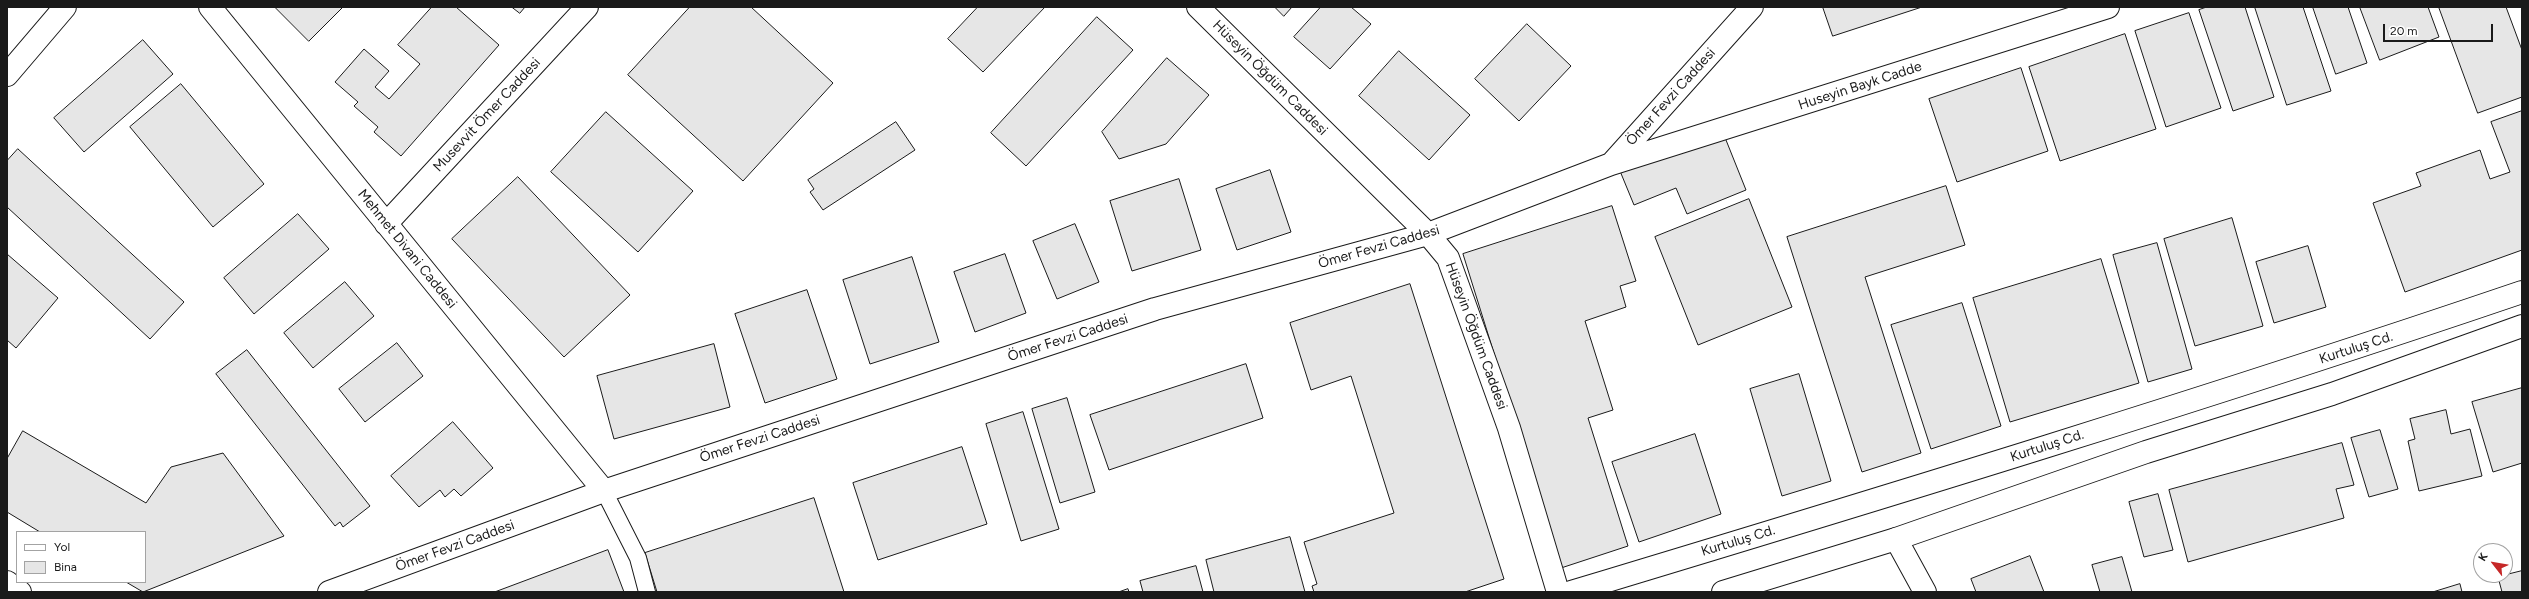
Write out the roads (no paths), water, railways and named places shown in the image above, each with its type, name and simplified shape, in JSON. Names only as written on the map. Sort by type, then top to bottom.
[{"type":"street","points":[[7,76],[65,7]]},
{"type":"street","name":"Mehmet Divani Caddesi","points":[[210,7],[604,491]]},
{"type":"street","name":"Musevvit Ömer Caddesi","points":[[386,224],[587,7]]},
{"type":"street","name":"Hüseyin Öğdüm Caddesi","points":[[1198,7],[1428,234],[1448,258],[1509,428],[1558,592]]},
{"type":"street","name":"Ömer Fevzi Caddesi","points":[[329,592],[604,491],[1155,309],[1428,234],[1611,164],[1752,7]]},
{"type":"street","name":"Huseyin Bayk Cadde","points":[[1611,164],[2108,7]]},
{"type":"street","name":"Kurtuluş Cd.","points":[[1571,592],[1920,486],[2381,340],[2522,292]]},
{"type":"street","points":[[1723,592],[1896,539],[2116,462],[2332,394],[2522,326]]},
{"type":"street","points":[[1896,539],[1925,592]]},
{"type":"street","points":[[7,582],[20,592]]},
{"type":"lane","points":[[604,491],[638,558],[647,592]]}]
